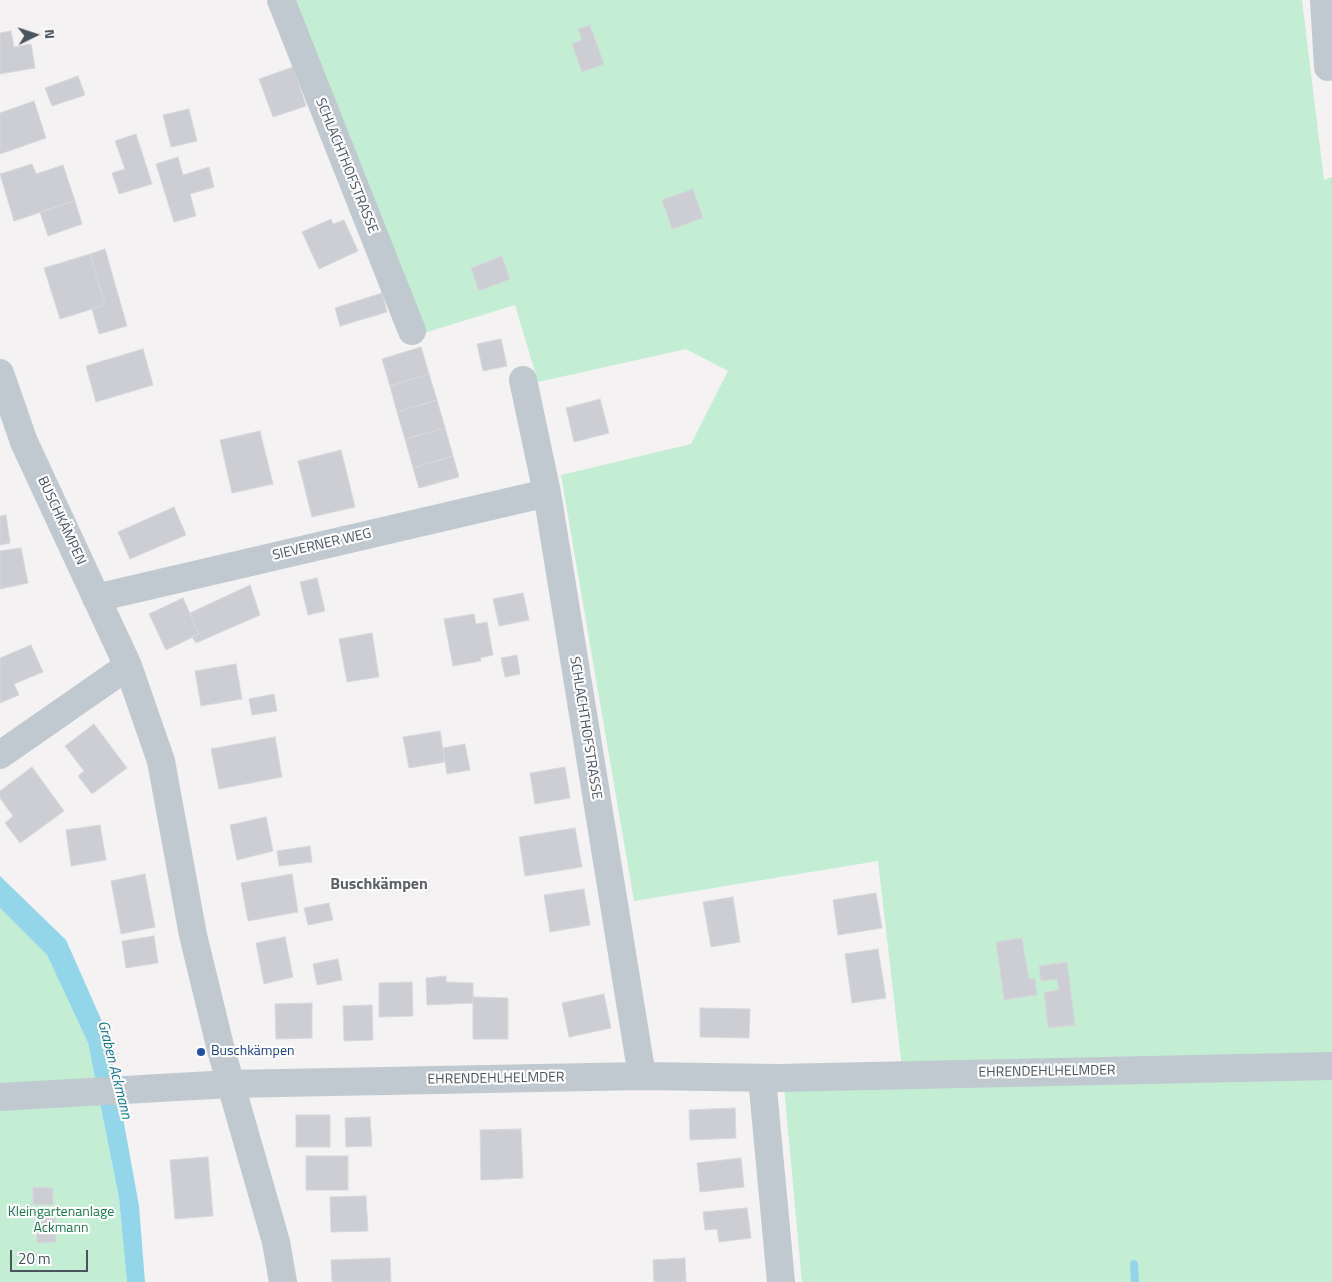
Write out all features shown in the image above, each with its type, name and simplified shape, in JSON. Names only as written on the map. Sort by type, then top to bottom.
[{"type":"street","name":"SCHLACHTHOFSTRASSE","points":[[280,0],[412,331]]},
{"type":"street","points":[[1324,0],[1328,67]]},
{"type":"street","name":"BUSCHKÄMPEN","points":[[0,373],[24,442],[128,666],[161,761],[193,935],[230,1084],[276,1242],[283,1282]]},
{"type":"street","name":"SCHLACHTHOFSTRASSE","points":[[524,380],[547,492],[642,1076]]},
{"type":"street","name":"SIEVERNER WEG","points":[[96,598],[547,492]]},
{"type":"street","points":[[0,755],[128,666]]},
{"type":"street","name":"EHRENDEHLHELMDER","points":[[0,1097],[230,1084],[642,1076],[762,1078],[1332,1066]]},
{"type":"street","points":[[762,1078],[781,1282]]},
{"type":"green space","points":[[292,0],[1302,0],[1324,180],[1332,177],[1332,1282],[802,1282],[782,1066],[902,1068],[878,861],[634,901],[561,475],[691,444],[728,371],[686,349],[538,382],[515,305],[421,334]]},
{"type":"green space","name":"Kleingartenanlage Ackmann","points":[[0,908],[47,955],[88,1043],[119,1198],[127,1282],[0,1282]]},
{"type":"water","name":"Graben Ackmann","points":[[0,876],[66,940],[108,1035],[139,1206],[145,1282],[127,1282],[119,1198],[88,1043],[47,955],[0,908]]},
{"type":"building","points":[[590,25],[604,64],[582,72],[572,44],[582,40],[578,29]]},
{"type":"building","points":[[11,31],[14,47],[31,44],[35,68],[0,74],[0,33]]},
{"type":"building","points":[[293,67],[306,106],[273,117],[259,79]]},
{"type":"building","points":[[78,76],[85,95],[52,106],[45,88]]},
{"type":"building","points":[[34,101],[46,138],[0,154],[0,113]]},
{"type":"building","points":[[189,109],[197,141],[171,147],[163,115]]},
{"type":"building","points":[[136,134],[152,184],[119,194],[112,173],[125,169],[115,141]]},
{"type":"building","points":[[178,157],[183,175],[209,167],[214,187],[190,194],[196,216],[174,222],[156,164]]},
{"type":"building","points":[[32,164],[36,174],[63,165],[75,201],[14,221],[0,174]]},
{"type":"building","points":[[693,189],[703,218],[672,229],[662,200]]},
{"type":"building","points":[[75,201],[82,224],[48,236],[40,212]]},
{"type":"building","points":[[331,219],[333,224],[344,220],[358,251],[319,269],[302,232]]},
{"type":"building","points":[[105,249],[127,326],[99,334],[92,309],[105,305],[90,254]]},
{"type":"building","points":[[90,254],[105,305],[60,319],[44,268]]},
{"type":"building","points":[[502,256],[510,279],[479,291],[471,268]]},
{"type":"building","points":[[382,293],[387,312],[340,326],[335,308]]},
{"type":"building","points":[[501,339],[507,366],[483,371],[477,344]]},
{"type":"building","points":[[421,347],[429,374],[390,386],[382,359]]},
{"type":"building","points":[[143,349],[153,385],[96,402],[86,366]]},
{"type":"building","points":[[429,374],[437,400],[397,412],[390,386]]},
{"type":"building","points":[[600,399],[609,433],[574,442],[566,408]]},
{"type":"building","points":[[437,400],[445,428],[405,439],[397,412]]},
{"type":"building","points":[[445,428],[453,456],[413,468],[405,439]]},
{"type":"building","points":[[260,431],[273,484],[232,493],[220,440]]},
{"type":"building","points":[[341,450],[355,507],[312,517],[298,461]]},
{"type":"building","points":[[453,456],[459,477],[419,488],[413,468]]},
{"type":"building","points":[[174,507],[186,535],[130,559],[118,532]]},
{"type":"building","points":[[6,515],[10,543],[0,545],[0,516]]},
{"type":"building","points":[[21,548],[28,583],[0,589],[0,551]]},
{"type":"building","points":[[317,578],[325,611],[308,615],[300,582]]},
{"type":"building","points":[[250,585],[260,615],[196,643],[192,637],[199,634],[190,613]]},
{"type":"building","points":[[523,593],[529,620],[499,626],[493,599]]},
{"type":"building","points":[[183,598],[199,634],[166,650],[149,614]]},
{"type":"building","points":[[474,614],[476,624],[487,622],[493,655],[480,658],[481,661],[453,666],[444,619]]},
{"type":"building","points":[[372,633],[379,677],[347,682],[339,639]]},
{"type":"building","points":[[31,645],[43,672],[14,684],[19,695],[0,703],[0,658]]},
{"type":"building","points":[[517,655],[520,674],[505,677],[501,658]]},
{"type":"building","points":[[236,664],[242,699],[201,706],[195,671]]},
{"type":"building","points":[[274,694],[277,711],[252,715],[249,699]]},
{"type":"building","points":[[94,724],[127,768],[92,794],[78,776],[84,771],[65,746]]},
{"type":"building","points":[[440,731],[445,762],[409,768],[403,737]]},
{"type":"building","points":[[275,737],[282,777],[219,789],[211,749]]},
{"type":"building","points":[[465,744],[470,770],[447,774],[443,748]]},
{"type":"building","points":[[32,767],[64,811],[20,843],[5,823],[13,816],[0,798],[0,791]]},
{"type":"building","points":[[565,767],[570,798],[535,804],[530,773]]},
{"type":"building","points":[[266,817],[273,851],[237,860],[230,825]]},
{"type":"building","points":[[100,825],[106,860],[71,866],[66,830]]},
{"type":"building","points":[[575,828],[582,867],[525,876],[519,837]]},
{"type":"building","points":[[310,846],[312,862],[279,866],[277,851]]},
{"type":"building","points":[[145,874],[155,927],[121,934],[111,881]]},
{"type":"building","points":[[292,874],[298,912],[248,921],[241,883]]},
{"type":"building","points":[[584,889],[590,925],[550,932],[544,895]]},
{"type":"building","points":[[876,893],[882,928],[838,935],[833,900]]},
{"type":"building","points":[[733,897],[740,942],[711,947],[703,902]]},
{"type":"building","points":[[329,903],[333,920],[308,925],[304,908]]},
{"type":"building","points":[[154,936],[158,963],[126,968],[122,941]]},
{"type":"building","points":[[285,937],[293,977],[264,984],[256,943]]},
{"type":"building","points":[[1022,938],[1029,979],[1035,979],[1037,995],[1004,1000],[996,942]]},
{"type":"building","points":[[878,949],[886,998],[852,1003],[845,954]]},
{"type":"building","points":[[338,959],[342,980],[317,985],[313,964]]},
{"type":"building","points":[[1067,962],[1075,1025],[1048,1028],[1044,992],[1059,990],[1057,979],[1041,981],[1039,966]]},
{"type":"building","points":[[446,976],[446,982],[473,983],[473,1003],[427,1005],[426,978]]},
{"type":"building","points":[[412,982],[413,1016],[379,1017],[379,983]]},
{"type":"building","points":[[604,994],[611,1028],[569,1037],[562,1003]]},
{"type":"building","points":[[473,997],[508,998],[508,1039],[473,1039]]},
{"type":"building","points":[[312,1003],[312,1038],[276,1039],[275,1004]]},
{"type":"building","points":[[372,1005],[373,1040],[344,1041],[343,1006]]},
{"type":"building","points":[[700,1008],[750,1009],[749,1038],[700,1037]]},
{"type":"building","points":[[735,1108],[736,1138],[690,1140],[689,1110]]},
{"type":"building","points":[[296,1115],[330,1115],[330,1147],[296,1147]]},
{"type":"building","points":[[370,1117],[372,1146],[346,1147],[345,1118]]},
{"type":"building","points":[[521,1129],[523,1178],[481,1180],[480,1130]]},
{"type":"building","points":[[306,1156],[348,1156],[348,1190],[306,1190]]},
{"type":"building","points":[[208,1157],[213,1216],[175,1219],[170,1160]]},
{"type":"building","points":[[741,1158],[744,1187],[700,1192],[697,1163]]},
{"type":"building","points":[[33,1187],[53,1188],[53,1205],[33,1205]]},
{"type":"building","points":[[366,1196],[368,1231],[331,1232],[330,1197]]},
{"type":"building","points":[[747,1208],[751,1238],[719,1242],[717,1229],[705,1230],[703,1212]]},
{"type":"building","points":[[55,1218],[56,1242],[37,1243],[36,1219]]},
{"type":"building","points":[[390,1258],[391,1282],[332,1282],[331,1260]]},
{"type":"building","points":[[685,1258],[686,1282],[654,1282],[653,1260]]},
{"type":"waterway","points":[[1134,1264],[1135,1282]]},
{"type":"place","name":"Buschkämpen","points":[[201,1052]]},
{"type":"district","name":"Buschkämpen","points":[[379,885]]}]
